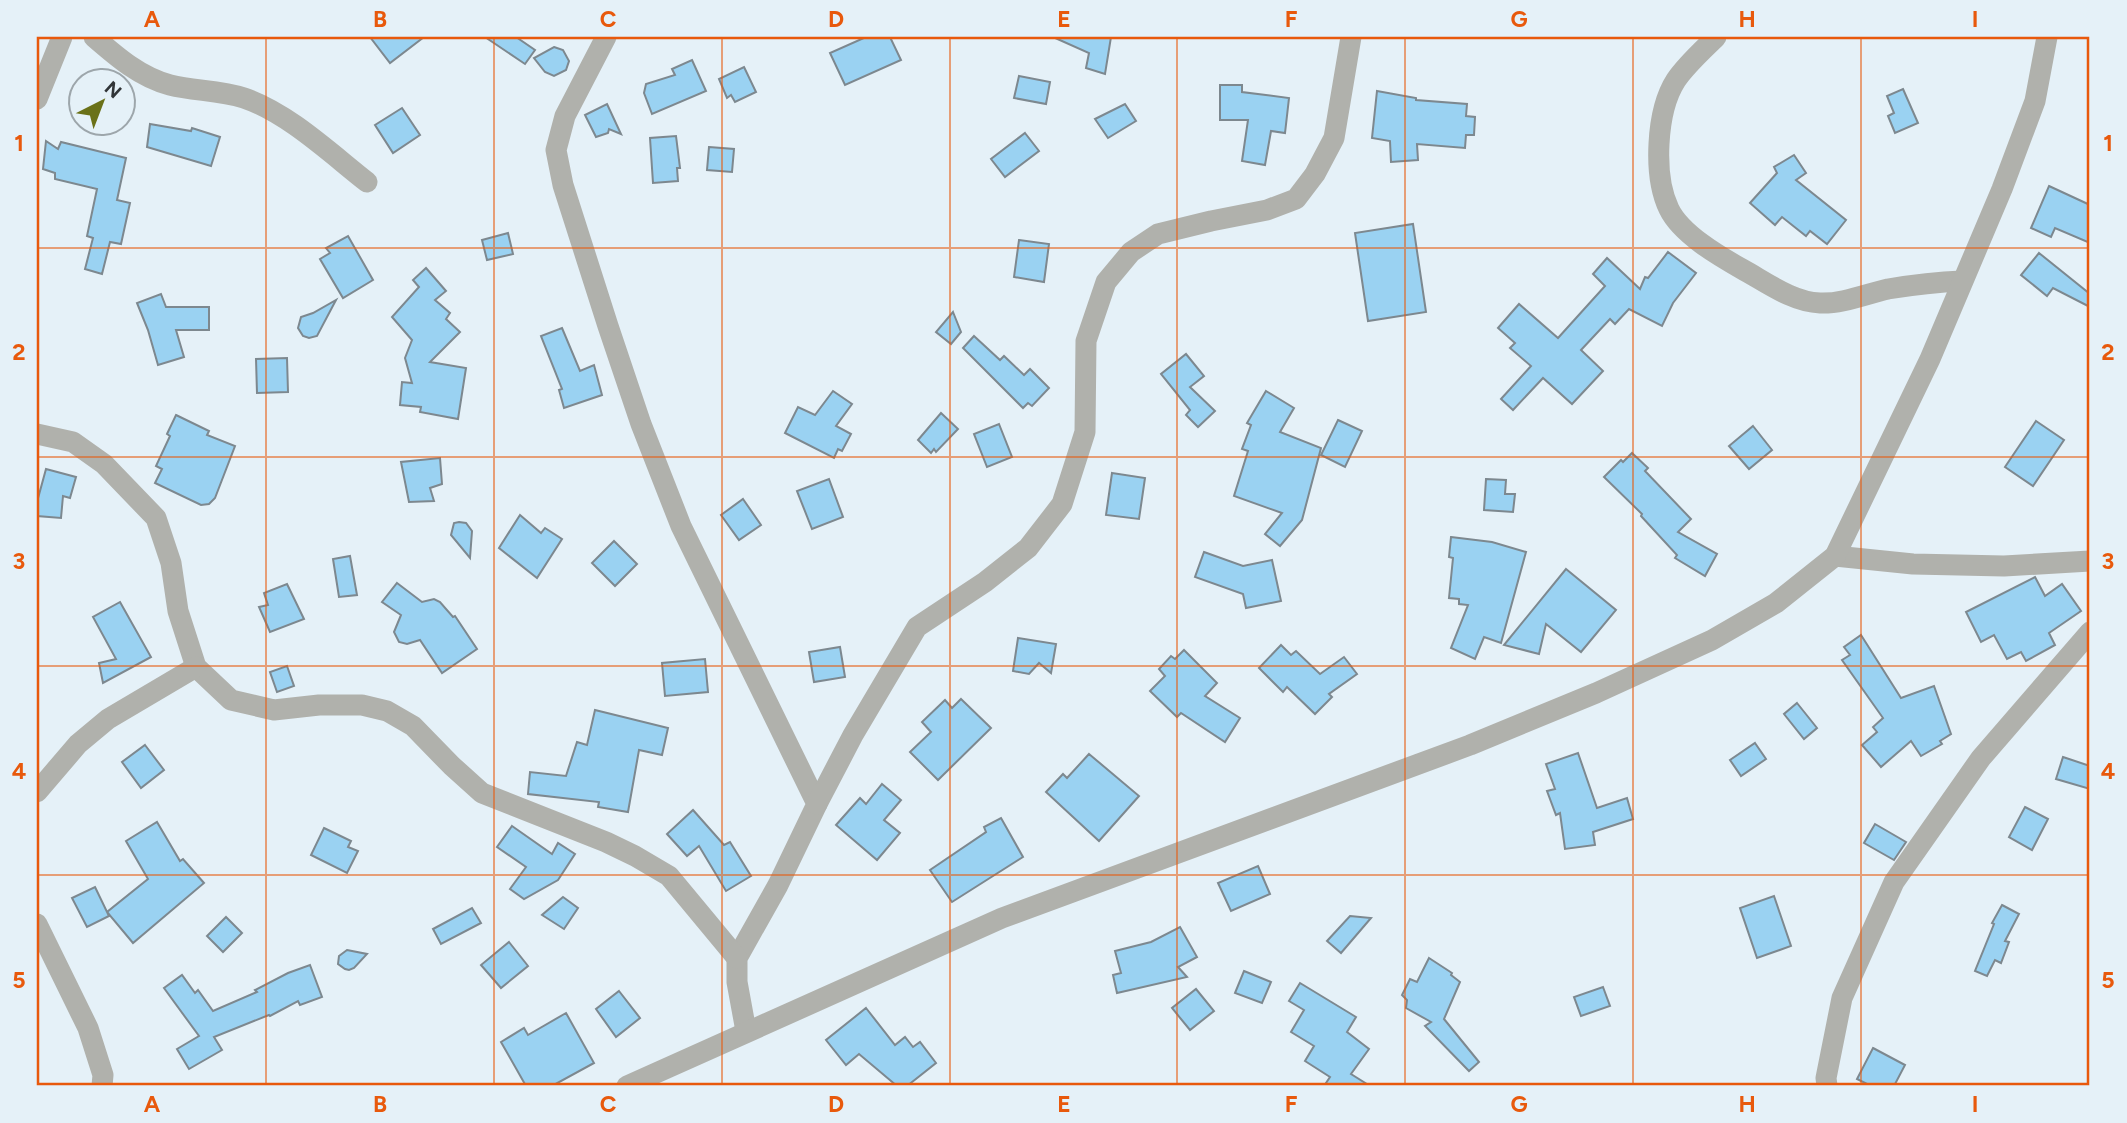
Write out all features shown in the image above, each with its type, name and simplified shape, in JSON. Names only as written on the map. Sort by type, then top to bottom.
[{"type":"street","points":[[37,99],[62,37]]},
{"type":"street","points":[[94,37],[116,57],[144,75],[171,85],[206,89],[244,98],[271,111],[367,182]]},
{"type":"street","points":[[606,37],[565,116],[556,150],[563,185],[629,388],[681,526],[817,804]]},
{"type":"street","points":[[746,1031],[737,982],[737,958],[778,885],[853,735],[917,626],[985,582],[1028,548],[1062,504],[1085,432],[1086,341],[1106,282],[1131,252],[1158,234],[1267,210],[1296,199],[1315,174],[1334,138],[1351,37]]},
{"type":"street","points":[[1716,37],[1675,81],[1666,103],[1659,139],[1659,178],[1669,210],[1688,233],[1722,258],[1777,288],[1798,299],[1820,303],[1899,288],[1962,281]]},
{"type":"street","points":[[630,1086],[746,1031],[1002,918],[1470,745],[1597,693],[1712,640],[1776,603],[1835,555],[1930,359],[2002,189],[2035,101],[2047,37]]},
{"type":"street","points":[[37,434],[73,442],[104,464],[156,518],[171,563],[178,611],[196,667],[231,700],[274,710],[319,705],[362,705],[387,711],[414,726],[482,793],[606,842],[669,876],[737,958]]},
{"type":"street","points":[[1835,555],[1913,564],[1952,565],[2004,566],[2090,561]]},
{"type":"street","points":[[1827,1086],[1826,1078],[1842,998],[1894,882],[1982,758],[2090,632]]},
{"type":"street","points":[[37,792],[78,744],[108,719],[196,667]]},
{"type":"street","points":[[37,924],[88,1028],[103,1075],[102,1086]]},
{"type":"building","points":[[370,37],[424,37],[390,63]]},
{"type":"building","points":[[485,37],[516,37],[535,50],[525,64]]},
{"type":"building","points":[[866,37],[890,37],[901,60],[845,85],[830,53]]},
{"type":"building","points":[[1053,37],[1111,37],[1105,74],[1086,68],[1089,53]]},
{"type":"building","points":[[554,47],[563,50],[569,61],[566,70],[554,76],[545,72],[534,58]]},
{"type":"building","points":[[692,60],[706,91],[652,114],[644,93],[646,84],[675,75],[672,69]]},
{"type":"building","points":[[744,67],[756,92],[735,102],[731,95],[727,98],[719,79]]},
{"type":"building","points":[[1019,76],[1050,82],[1046,104],[1014,98]]},
{"type":"building","points":[[1220,85],[1242,85],[1242,92],[1289,98],[1285,133],[1271,131],[1265,165],[1242,161],[1248,120],[1220,120]]},
{"type":"building","points":[[1903,89],[1918,123],[1895,133],[1888,116],[1894,113],[1887,96]]},
{"type":"building","points":[[1377,91],[1416,100],[1467,104],[1466,116],[1475,117],[1474,135],[1466,135],[1465,148],[1417,144],[1418,160],[1391,162],[1390,141],[1372,138]]},
{"type":"building","points":[[607,104],[621,134],[609,129],[608,133],[596,137],[585,115]]},
{"type":"building","points":[[1125,104],[1136,121],[1108,138],[1095,119]]},
{"type":"building","points":[[402,108],[420,135],[393,153],[375,125]]},
{"type":"building","points":[[150,124],[191,131],[192,128],[220,137],[211,166],[147,147]]},
{"type":"building","points":[[1025,133],[1039,151],[1005,177],[991,159]]},
{"type":"building","points":[[676,136],[680,168],[677,168],[678,181],[653,183],[650,138]]},
{"type":"building","points":[[46,141],[58,149],[61,142],[126,158],[117,200],[130,203],[121,244],[110,242],[102,274],[85,269],[93,238],[87,236],[97,189],[55,179],[55,173],[43,169]]},
{"type":"building","points":[[709,147],[734,149],[732,172],[707,170]]},
{"type":"building","points":[[1794,155],[1806,173],[1796,180],[1846,220],[1827,244],[1810,231],[1806,236],[1782,217],[1775,225],[1750,203],[1777,173],[1774,167]]},
{"type":"building","points":[[2049,186],[2090,205],[2090,243],[2055,228],[2051,237],[2031,228]]},
{"type":"building","points":[[1413,224],[1426,312],[1368,321],[1355,233]]},
{"type":"building","points":[[508,233],[513,254],[487,260],[482,240]]},
{"type":"building","points":[[348,236],[373,280],[343,298],[320,259],[330,253],[326,248]]},
{"type":"building","points":[[1019,240],[1049,244],[1044,282],[1014,277]]},
{"type":"building","points":[[1668,252],[1696,273],[1673,303],[1662,326],[1629,309],[1615,324],[1610,319],[1581,350],[1603,371],[1572,404],[1543,378],[1513,410],[1501,399],[1531,366],[1510,348],[1515,343],[1498,328],[1519,304],[1558,338],[1605,286],[1593,274],[1607,258],[1640,289],[1645,277],[1648,278]]},
{"type":"building","points":[[2039,253],[2090,294],[2090,307],[2053,288],[2047,296],[2021,275]]},
{"type":"building","points":[[426,268],[446,291],[435,300],[450,313],[446,319],[460,332],[430,362],[466,368],[458,419],[420,412],[421,407],[400,405],[402,382],[412,383],[405,358],[412,340],[392,317],[419,287],[413,280]]},
{"type":"building","points":[[161,294],[166,307],[209,307],[209,330],[176,330],[184,357],[158,365],[137,303]]},
{"type":"building","points":[[336,300],[317,336],[303,336],[298,328],[301,317]]},
{"type":"building","points":[[953,312],[961,332],[951,344],[936,332]]},
{"type":"building","points":[[562,328],[580,371],[594,365],[602,395],[564,408],[559,390],[562,389],[541,336]]},
{"type":"building","points":[[974,336],[1000,360],[1004,356],[1024,375],[1030,369],[1049,388],[1032,406],[1028,403],[1023,408],[963,348]]},
{"type":"building","points":[[1186,354],[1204,376],[1190,387],[1215,411],[1198,427],[1186,415],[1190,410],[1161,374]]},
{"type":"building","points":[[287,358],[288,392],[257,393],[256,359]]},
{"type":"building","points":[[833,391],[852,404],[836,426],[851,434],[842,451],[838,449],[834,458],[785,433],[798,407],[815,415]]},
{"type":"building","points":[[1266,391],[1294,408],[1280,432],[1321,448],[1302,520],[1280,546],[1265,534],[1282,513],[1234,496],[1248,451],[1242,449],[1251,425],[1247,423]]},
{"type":"building","points":[[941,413],[958,429],[936,452],[934,449],[931,453],[918,440]]},
{"type":"building","points":[[176,415],[209,431],[207,435],[235,446],[215,498],[209,504],[201,505],[155,483],[162,469],[156,466]]},
{"type":"building","points":[[1338,420],[1362,431],[1345,467],[1321,455]]},
{"type":"building","points":[[2036,421],[2064,440],[2033,486],[2005,467]]},
{"type":"building","points":[[999,424],[1012,457],[987,467],[974,434]]},
{"type":"building","points":[[1753,426],[1772,450],[1749,469],[1729,446]]},
{"type":"building","points":[[1632,453],[1648,468],[1645,471],[1691,519],[1678,532],[1717,554],[1705,576],[1675,558],[1677,555],[1642,514],[1604,477]]},
{"type":"building","points":[[440,458],[442,484],[430,488],[434,501],[409,502],[401,462]]},
{"type":"building","points":[[46,469],[76,477],[70,498],[63,496],[61,518],[37,516],[37,502]]},
{"type":"building","points":[[1112,473],[1145,478],[1139,519],[1106,515]]},
{"type":"building","points":[[829,479],[843,517],[812,529],[797,491]]},
{"type":"building","points":[[1486,479],[1506,480],[1505,494],[1515,494],[1513,512],[1484,510]]},
{"type":"building","points":[[743,499],[761,525],[739,540],[721,515]]},
{"type":"building","points":[[520,515],[541,533],[545,528],[562,539],[537,578],[499,548]]},
{"type":"building","points":[[454,523],[466,523],[472,531],[470,558],[451,535]]},
{"type":"building","points":[[1451,537],[1492,542],[1526,552],[1501,643],[1484,637],[1475,659],[1451,648],[1468,605],[1459,604],[1459,599],[1449,598],[1453,558],[1449,557]]},
{"type":"building","points":[[614,541],[637,564],[615,586],[592,563]]},
{"type":"building","points":[[1204,552],[1243,566],[1272,560],[1281,601],[1246,608],[1243,594],[1195,577]]},
{"type":"building","points":[[350,556],[357,595],[339,597],[333,559]]},
{"type":"building","points":[[1566,569],[1616,610],[1581,652],[1546,624],[1539,654],[1504,645]]},
{"type":"building","points":[[2035,577],[2045,596],[2062,584],[2081,611],[2049,633],[2055,645],[2026,661],[2021,652],[2007,659],[1994,635],[1981,642],[1966,612]]},
{"type":"building","points":[[397,583],[422,602],[434,599],[440,602],[455,616],[477,649],[442,673],[420,640],[407,644],[399,642],[394,632],[401,615],[382,602]]},
{"type":"building","points":[[287,584],[304,619],[270,632],[259,607],[268,605],[264,593]]},
{"type":"building","points":[[120,602],[151,657],[103,683],[99,663],[116,659],[93,617]]},
{"type":"building","points":[[1861,635],[1901,698],[1934,686],[1951,734],[1940,741],[1942,744],[1921,756],[1911,741],[1881,767],[1862,745],[1877,732],[1873,727],[1883,718],[1842,660],[1850,655],[1844,647]]},
{"type":"building","points":[[1018,638],[1056,644],[1051,673],[1039,663],[1029,674],[1013,671]]},
{"type":"building","points":[[1281,645],[1291,655],[1296,651],[1320,674],[1344,657],[1357,674],[1329,694],[1332,697],[1315,714],[1287,687],[1283,692],[1259,668]]},
{"type":"building","points":[[840,647],[845,677],[814,682],[809,652]]},
{"type":"building","points":[[1184,650],[1217,683],[1205,696],[1240,718],[1225,742],[1181,713],[1177,717],[1150,691],[1165,676],[1159,669],[1171,656],[1175,659]]},
{"type":"building","points":[[705,659],[708,692],[665,696],[662,663]]},
{"type":"building","points":[[287,666],[294,686],[277,692],[270,672]]},
{"type":"building","points":[[961,699],[991,728],[938,780],[910,752],[931,732],[922,722],[945,700],[952,708]]},
{"type":"building","points":[[1797,703],[1817,728],[1804,739],[1784,714]]},
{"type":"building","points":[[595,710],[668,728],[662,755],[639,750],[628,812],[598,807],[599,802],[528,794],[530,772],[566,776],[577,742],[587,745]]},
{"type":"building","points":[[1755,743],[1766,759],[1741,776],[1730,760]]},
{"type":"building","points":[[145,745],[164,770],[141,788],[122,762]]},
{"type":"building","points":[[1578,753],[1597,808],[1627,798],[1633,819],[1593,832],[1595,845],[1565,849],[1560,813],[1556,815],[1547,791],[1555,789],[1546,764]]},
{"type":"building","points":[[1089,754],[1139,796],[1099,841],[1046,792],[1063,774],[1067,778]]},
{"type":"building","points":[[2063,757],[2090,766],[2090,789],[2056,779]]},
{"type":"building","points":[[882,784],[901,800],[884,820],[900,833],[877,860],[836,825],[860,798],[866,804]]},
{"type":"building","points":[[2025,807],[2048,819],[2032,850],[2009,837]]},
{"type":"building","points":[[693,810],[724,845],[730,842],[751,876],[726,891],[699,846],[687,856],[667,834]]},
{"type":"building","points":[[1001,818],[1023,857],[952,902],[930,870],[986,832],[984,827]]},
{"type":"building","points":[[157,822],[180,861],[183,859],[204,883],[133,943],[107,912],[148,879],[126,841]]},
{"type":"building","points":[[1875,824],[1906,842],[1894,860],[1864,843]]},
{"type":"building","points":[[512,826],[552,854],[558,843],[575,854],[558,880],[524,899],[510,889],[526,867],[497,847]]},
{"type":"building","points":[[324,828],[351,841],[348,847],[358,851],[347,873],[311,855]]},
{"type":"building","points":[[1258,866],[1270,894],[1231,911],[1218,883]]},
{"type":"building","points":[[95,887],[109,916],[87,927],[72,898]]},
{"type":"building","points":[[1774,896],[1791,946],[1757,958],[1740,908]]},
{"type":"building","points":[[563,897],[578,908],[564,929],[542,915]]},
{"type":"building","points":[[2002,905],[2019,914],[2005,941],[2009,942],[2001,963],[1995,960],[1987,976],[1975,971],[1994,924],[1992,923]]},
{"type":"building","points":[[472,908],[481,923],[441,944],[433,929]]},
{"type":"building","points":[[1350,916],[1371,918],[1341,953],[1327,941]]},
{"type":"building","points":[[226,917],[242,933],[223,952],[207,936]]},
{"type":"building","points":[[1180,927],[1197,957],[1178,967],[1187,977],[1117,993],[1113,975],[1121,973],[1115,951],[1151,942]]},
{"type":"building","points":[[509,942],[528,966],[501,988],[481,965]]},
{"type":"building","points":[[347,950],[367,954],[349,970],[338,964],[339,956]]},
{"type":"building","points":[[1429,958],[1452,973],[1460,982],[1444,1019],[1479,1062],[1469,1071],[1425,1026],[1431,1022],[1406,1008],[1407,1000],[1402,995],[1410,979],[1417,982]]},
{"type":"building","points":[[310,965],[322,997],[300,1005],[298,1001],[270,1016],[214,1037],[222,1050],[189,1069],[177,1049],[199,1036],[164,988],[182,975],[195,993],[198,990],[213,1011],[257,992],[255,990],[288,973]]},
{"type":"building","points":[[1244,971],[1271,982],[1262,1003],[1235,993]]},
{"type":"building","points":[[1300,983],[1356,1017],[1347,1032],[1369,1049],[1351,1074],[1370,1086],[1324,1086],[1330,1077],[1305,1061],[1314,1046],[1291,1032],[1304,1010],[1289,1001]]},
{"type":"building","points":[[1603,987],[1610,1006],[1581,1016],[1574,997]]},
{"type":"building","points":[[1196,989],[1214,1011],[1190,1030],[1172,1008]]},
{"type":"building","points":[[619,991],[640,1018],[616,1037],[596,1009]]},
{"type":"building","points":[[866,1008],[895,1045],[905,1037],[913,1047],[920,1042],[936,1063],[907,1086],[897,1086],[859,1054],[846,1065],[826,1040]]},
{"type":"building","points":[[566,1013],[594,1063],[552,1086],[526,1086],[501,1042],[524,1028],[528,1035]]},
{"type":"building","points":[[1873,1048],[1905,1065],[1894,1086],[1871,1086],[1857,1079]]}]
